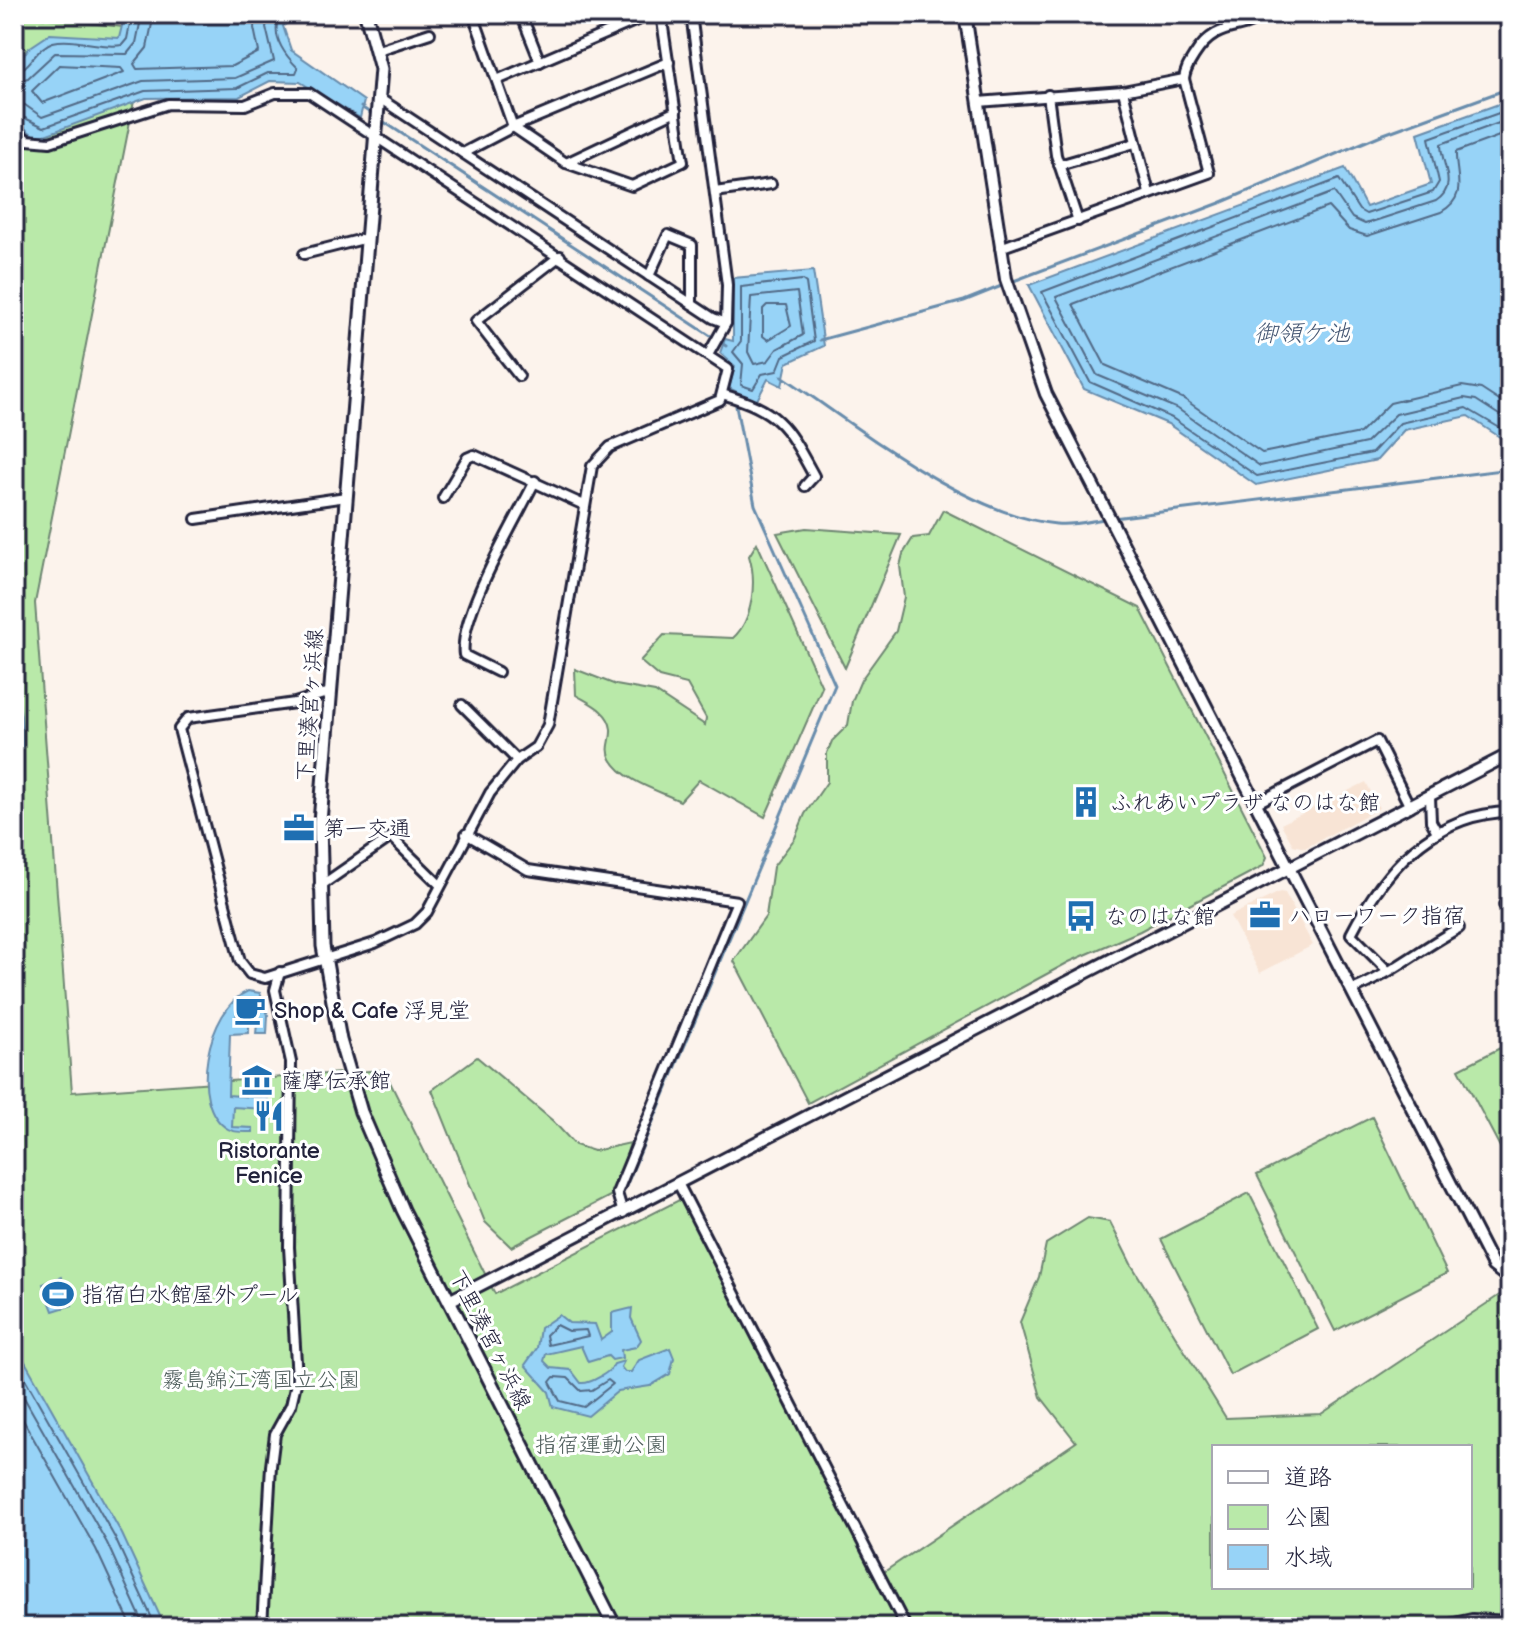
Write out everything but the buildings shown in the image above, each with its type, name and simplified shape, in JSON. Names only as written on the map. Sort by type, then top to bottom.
[{"type":"main road","name":"下里湊宮ヶ浜線","points":[[366,14],[378,50],[379,98],[330,692],[319,887],[325,959],[340,1040],[361,1112],[392,1189],[615,1627]]},
{"type":"street","points":[[473,14],[513,127],[566,163],[632,186],[683,162],[661,14]]},
{"type":"street","points":[[521,14],[540,62]]},
{"type":"street","points":[[497,80],[651,14]]},
{"type":"street","points":[[691,14],[727,285],[724,327],[709,353]]},
{"type":"street","points":[[965,14],[1006,279],[1046,394],[1493,1266],[1510,1275]]},
{"type":"street","points":[[1000,248],[1209,173],[1184,79],[1185,70],[1204,39],[1217,31],[1255,21],[1261,14]]},
{"type":"street","points":[[378,50],[430,33]]},
{"type":"street","points":[[463,153],[513,127],[669,62]]},
{"type":"street","points":[[978,102],[1123,91],[1184,79]]},
{"type":"street","points":[[1123,91],[1149,193]]},
{"type":"street","points":[[14,128],[27,140],[50,142],[158,106],[245,105],[275,93],[309,93],[709,353],[728,369],[720,400],[644,431],[599,456],[592,466],[570,612],[548,725],[536,747],[517,760],[490,793],[427,912],[406,932],[265,978],[242,966],[220,894],[179,729],[188,718],[295,703],[330,692]]},
{"type":"street","points":[[1048,95],[1059,165],[1078,221]]},
{"type":"street","points":[[379,98],[724,327]]},
{"type":"street","points":[[566,163],[676,111]]},
{"type":"street","points":[[1059,165],[1135,143]]},
{"type":"street","points":[[715,192],[771,184]]},
{"type":"street","points":[[649,276],[668,235],[692,245],[692,304]]},
{"type":"street","points":[[304,254],[367,238]]},
{"type":"street","points":[[519,376],[476,321],[560,256]]},
{"type":"street","points":[[722,394],[756,404],[780,421],[814,476],[805,486]]},
{"type":"street","points":[[443,498],[467,458],[474,455],[584,505]]},
{"type":"street","points":[[498,672],[464,655],[462,641],[486,582],[535,481]]},
{"type":"street","points":[[196,519],[346,497]]},
{"type":"street","points":[[462,705],[517,760]]},
{"type":"street","points":[[1255,804],[1377,741],[1410,807]]},
{"type":"street","points":[[449,1301],[1510,754]]},
{"type":"street","points":[[1430,797],[1431,821],[1437,832]]},
{"type":"street","points":[[1388,971],[1351,934],[1370,896],[1393,866],[1437,832],[1497,812],[1510,812]]},
{"type":"street","points":[[466,834],[528,870],[737,901],[617,1193],[623,1213]]},
{"type":"street","points":[[319,887],[391,837],[440,885]]},
{"type":"street","points":[[1352,990],[1459,928]]},
{"type":"street","points":[[262,1627],[261,1604],[275,1434],[291,1405],[297,1379],[289,1247],[291,1062],[275,990],[280,972]]},
{"type":"street","points":[[679,1185],[906,1627]]},
{"type":"street","points":[[1435,1627],[1472,1619],[1510,1621]]},
{"type":"shaded area","points":[[1366,782],[1379,808],[1305,848],[1293,845],[1281,824]]},
{"type":"shaded area","points":[[1280,892],[1285,893],[1313,945],[1260,973],[1230,916]]},
{"type":"green space","name":"霧島錦江湾国立公園","points":[[14,14],[148,30],[35,603],[72,1092],[384,1070],[495,1294],[681,1199],[875,1578],[1076,1442],[1041,1397],[1020,1322],[1039,1277],[1046,1244],[1088,1218],[1110,1222],[1131,1264],[1226,1418],[1321,1414],[1510,1288],[1510,1627],[14,1627]]},
{"type":"green space","points":[[943,510],[1140,608],[1267,857],[1263,866],[1140,931],[1069,962],[808,1103],[734,961],[766,916],[773,867],[795,838],[805,814],[827,782],[827,753],[832,741],[848,725],[852,701],[861,680],[896,631],[904,597],[900,566],[903,554],[913,538],[929,536]]},
{"type":"green space","points":[[806,528],[901,535],[845,668],[777,533]]},
{"type":"green space","points":[[757,543],[822,687],[765,817],[699,780],[680,801],[624,773],[609,755],[611,729],[607,717],[576,695],[575,669],[616,685],[655,692],[705,725],[706,718],[687,684],[659,677],[640,661],[664,635],[733,638],[745,621],[752,600],[753,577],[749,556]]},
{"type":"green space","points":[[1510,1043],[1510,1166],[1459,1069]]},
{"type":"green space","points":[[477,1057],[553,1121],[575,1145],[594,1151],[630,1143],[614,1194],[511,1247],[485,1222],[432,1090]]},
{"type":"green space","points":[[1372,1117],[1447,1273],[1335,1331],[1257,1175]]},
{"type":"green space","points":[[1249,1193],[1318,1329],[1230,1375],[1161,1239]]},
{"type":"water","points":[[125,14],[302,14],[283,26],[291,50],[364,101],[360,118],[300,82],[270,81],[239,97],[146,98],[45,135],[33,135],[14,119],[14,68],[29,48],[50,34],[119,38]]},
{"type":"water","name":"御領ケ池","points":[[1510,100],[1510,444],[1468,416],[1404,430],[1377,460],[1256,485],[1168,424],[1084,389],[1029,285],[1345,168],[1366,207],[1431,184],[1418,133]]},
{"type":"water","points":[[813,271],[824,346],[787,363],[782,386],[768,379],[756,402],[729,388],[735,366],[720,353],[725,339],[733,341],[733,278]]},
{"type":"water","points":[[14,679],[22,723],[23,770],[14,863]]},
{"type":"water","points":[[248,991],[260,993],[268,1015],[267,1034],[256,1034],[259,1002],[238,1002],[236,1022],[249,1022],[249,1033],[230,1034],[228,1095],[268,1098],[267,1109],[233,1107],[232,1127],[253,1128],[253,1132],[240,1132],[228,1129],[215,1117],[208,1100],[206,1079],[213,1036],[222,1016],[234,1001]]},
{"type":"water","name":"指宿白水館屋外プール","points":[[61,1277],[72,1305],[53,1311],[43,1284]]},
{"type":"water","points":[[632,1308],[631,1318],[641,1340],[636,1347],[621,1350],[622,1358],[612,1360],[608,1356],[588,1362],[581,1346],[546,1354],[544,1361],[551,1368],[571,1370],[581,1383],[585,1383],[624,1361],[621,1367],[625,1372],[631,1372],[639,1360],[670,1348],[674,1358],[670,1374],[650,1386],[618,1391],[588,1416],[553,1407],[549,1392],[525,1365],[537,1348],[540,1328],[559,1315],[569,1323],[595,1324],[601,1340],[612,1332],[612,1313]]},
{"type":"water","points":[[14,1342],[122,1534],[165,1627],[14,1627]]},
{"type":"waterway","points":[[1011,282],[1220,203],[1381,135],[1510,88]]},
{"type":"waterway","points":[[361,107],[375,116]]},
{"type":"waterway","points":[[381,120],[726,346]]},
{"type":"waterway","points":[[820,340],[964,301],[1004,285]]},
{"type":"waterway","points":[[782,376],[913,465],[985,504],[1021,517],[1056,524],[1105,519]]},
{"type":"waterway","points":[[624,1191],[835,685],[755,505],[736,406]]},
{"type":"waterway","points":[[1113,518],[1510,469]]},
{"type":"place","name":"ふれあいプラザ なのはな館","points":[[1086,802]]},
{"type":"place","name":"第一交通","points":[[299,828]]},
{"type":"place","name":"ハローワーク指宿","points":[[1265,915]]},
{"type":"place","name":"なのはな館","points":[[1081,916]]},
{"type":"place","name":"Shop & Cafe 浮見堂","points":[[250,1010]]},
{"type":"place","name":"薩摩伝承館","points":[[257,1080]]},
{"type":"place","name":"Ristorante Fenice","points":[[269,1116]]},
{"type":"place","name":"指宿白水館屋外プール","points":[[58,1294]]},
{"type":"park label","name":"指宿運動公園","points":[[601,1444]]}]
